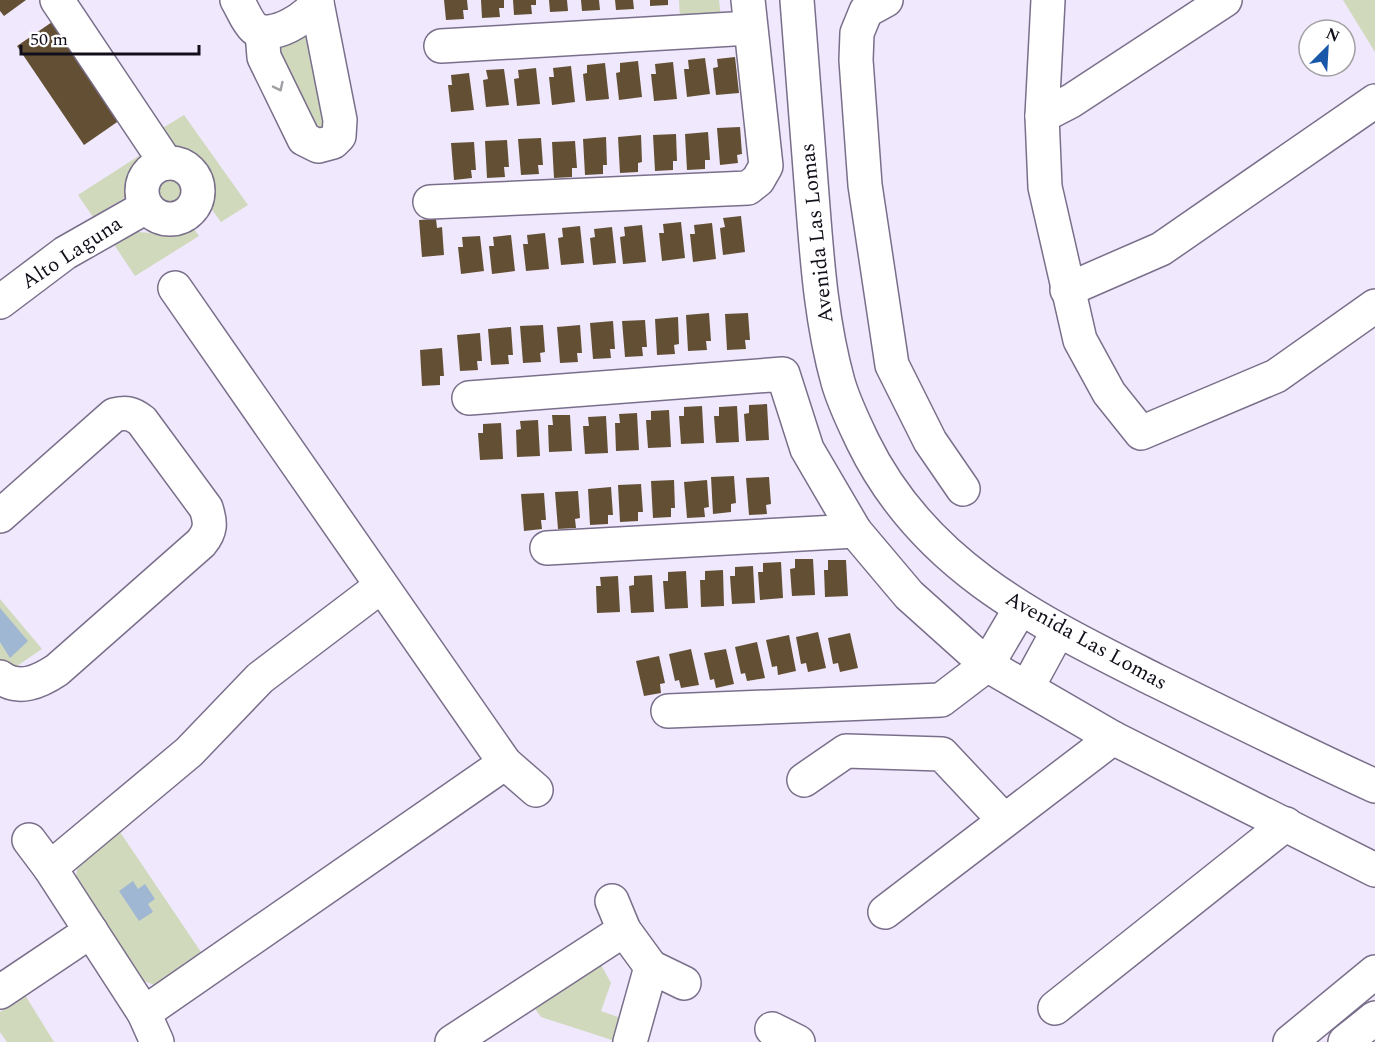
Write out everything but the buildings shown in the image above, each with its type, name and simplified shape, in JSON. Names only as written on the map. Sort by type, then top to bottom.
[{"type":"street","points":[[57,0],[166,163]]},
{"type":"street","points":[[237,0],[254,28],[262,32],[287,27],[302,20],[317,1]]},
{"type":"street","name":"Avenida Las Lomas","points":[[797,0],[822,308],[838,385],[871,459],[902,506],[947,555],[1020,609],[1058,631],[1375,786]]},
{"type":"street","points":[[886,0],[866,11],[858,33],[856,60],[865,185],[876,270],[892,365],[930,441],[963,489]]},
{"type":"street","points":[[1048,0],[1042,116],[1045,187],[1067,290],[1080,340],[1109,393],[1141,433],[1276,376],[1375,306]]},
{"type":"street","points":[[1042,116],[1071,101],[1225,0]]},
{"type":"street","points":[[262,32],[264,57],[304,139],[318,146],[333,142],[339,136],[340,120],[317,1]]},
{"type":"street","points":[[430,202],[748,188],[758,180],[766,166],[749,14],[441,46]]},
{"type":"street","points":[[1067,290],[1161,249],[1375,101]]},
{"type":"street","name":"Alto Laguna","points":[[166,163],[190,171],[198,186],[195,203],[191,210],[176,219],[160,217],[146,207],[142,198],[144,180],[157,166],[166,163]]},
{"type":"street","name":"Alto Laguna","points":[[0,302],[65,253],[146,207]]},
{"type":"street","points":[[175,288],[380,587],[505,764],[536,790]]},
{"type":"street","points":[[469,398],[783,374],[807,448],[855,531],[909,595],[987,665],[1113,738],[1375,870]]},
{"type":"street","points":[[0,516],[114,415],[125,412],[134,414],[142,421],[206,508],[210,519],[210,532],[201,543],[57,670],[40,681],[24,685],[7,682],[0,677]]},
{"type":"street","points":[[547,548],[855,531]]},
{"type":"street","points":[[51,868],[189,753],[260,678],[380,587]]},
{"type":"street","points":[[668,711],[940,700],[987,665],[1020,609]]},
{"type":"street","points":[[1027,688],[1058,631]]},
{"type":"street","points":[[885,912],[1113,738]]},
{"type":"street","points":[[804,780],[846,751],[942,754],[1004,820]]},
{"type":"street","points":[[144,1013],[505,764]]},
{"type":"street","points":[[1055,1008],[1286,824]]},
{"type":"street","points":[[29,840],[51,868],[144,1013],[157,1042]]},
{"type":"street","points":[[452,1042],[618,915],[651,967],[684,983]]},
{"type":"street","points":[[0,992],[91,931]]},
{"type":"street","points":[[630,1042],[651,967]]},
{"type":"street","points":[[1290,1042],[1375,972]]},
{"type":"street","points":[[1345,1042],[1375,1018]]},
{"type":"green space","points":[[679,0],[719,0],[721,18],[680,20]]},
{"type":"green space","points":[[1343,0],[1375,0],[1375,52],[1357,23],[1357,18],[1354,18]]},
{"type":"green space","points":[[308,29],[336,122],[322,140],[266,46]]},
{"type":"green space","points":[[184,115],[248,205],[221,222],[210,207],[211,190],[203,172],[189,157],[171,149],[158,131]]},
{"type":"green space","points":[[148,150],[149,156],[134,175],[126,197],[93,217],[78,195]]},
{"type":"green space","points":[[170,173],[184,178],[189,192],[184,206],[170,211],[156,206],[151,192],[156,178]]},
{"type":"green space","points":[[194,229],[199,236],[135,276],[113,243],[138,232],[174,235]]},
{"type":"green space","points":[[0,599],[42,649],[8,672],[0,667]]},
{"type":"green space","points":[[120,832],[203,955],[157,986],[144,981],[76,876],[78,864]]},
{"type":"green space","points":[[600,963],[611,983],[601,1011],[621,1018],[615,1041],[541,1017],[533,1006]]},
{"type":"green space","points":[[25,995],[54,1042],[7,1042],[0,1032],[0,1012]]},
{"type":"water","points":[[0,608],[28,641],[10,658],[0,642]]},
{"type":"water","points":[[133,881],[138,889],[145,884],[155,899],[148,904],[153,912],[139,921],[119,891]]}]
